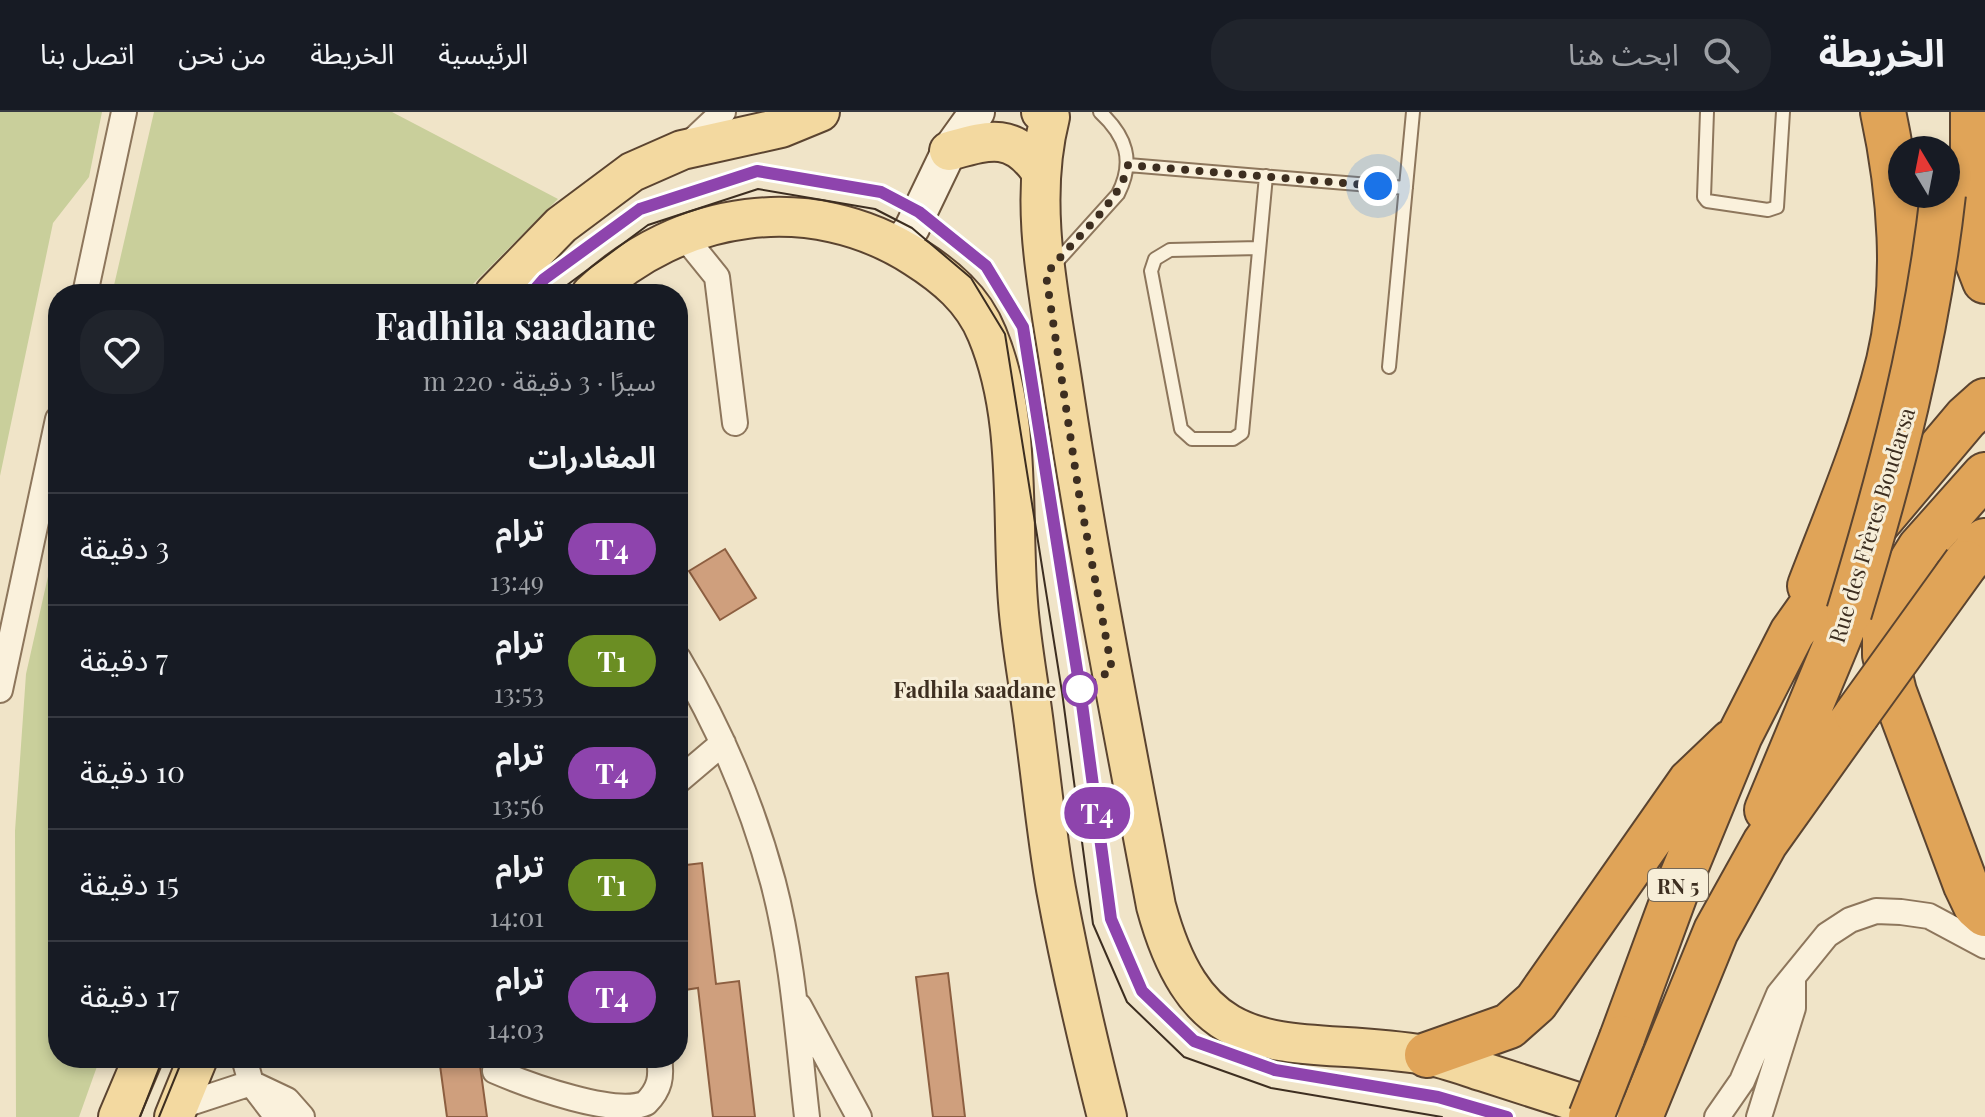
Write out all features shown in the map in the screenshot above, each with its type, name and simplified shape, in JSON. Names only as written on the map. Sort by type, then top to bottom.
[{"type":"highway","points":[[1792,633],[1860,453],[1890,359],[1899,277],[1896,171],[1883,112]]},
{"type":"highway","points":[[1948,136],[1949,112]]},
{"type":"highway","points":[[1973,112],[1973,250],[1985,281]]},
{"type":"highway","name":"Rue des Frères Boudarsa","points":[[1716,931],[1849,613],[1895,459],[1914,377],[1933,285],[1941,208]]},
{"type":"highway","name":"RN 5","points":[[1591,1117],[1678,886],[1740,735],[1792,633],[1831,578],[1966,418],[1985,401]]},
{"type":"highway","points":[[1985,475],[1920,548],[1895,588],[1885,625],[1885,655],[1894,692],[1966,885],[1976,906],[1985,914]]},
{"type":"highway","name":"RN 5","points":[[1640,1117],[1716,931],[1765,843],[1976,552]]},
{"type":"highway","points":[[1427,1055],[1509,1026],[1536,1002],[1690,782],[1740,735]]},
{"type":"main road","points":[[504,284],[561,225],[632,172],[682,150],[781,128],[820,112]]},
{"type":"main road","points":[[899,246],[912,228],[949,151],[977,112]]},
{"type":"main road","points":[[1048,114],[1039,169],[1046,275],[1079,494],[1156,906],[1166,944],[1180,972],[1220,1018],[1244,1034],[1271,1041],[1427,1055],[1624,1117]]},
{"type":"main road","points":[[949,151],[980,143],[1004,142],[1025,150],[1039,169]]},
{"type":"main road","points":[[604,284],[652,248],[714,224],[755,218],[811,218],[850,224],[899,246],[940,273],[964,295],[987,332],[1000,373],[1017,496],[1018,601],[1056,889],[1107,1117]]},
{"type":"main road","points":[[118,1117],[139,1068]]},
{"type":"main road","points":[[176,1112],[194,1068]]},
{"type":"street","points":[[87,284],[124,112]]},
{"type":"street","points":[[682,150],[723,112]]},
{"type":"street","points":[[683,235],[717,277],[735,423]]},
{"type":"street","points":[[0,690],[48,466]]},
{"type":"street","points":[[688,677],[723,743],[755,822],[773,884],[792,993],[807,1117]]},
{"type":"street","points":[[688,773],[723,743]]},
{"type":"street","points":[[1717,1117],[1742,1081],[1773,1003],[1807,954],[1827,935],[1850,920],[1876,911],[1929,916],[1985,946]]},
{"type":"street","points":[[1759,1117],[1793,1008],[1793,978]]},
{"type":"street","points":[[792,993],[859,1117]]},
{"type":"street","points":[[247,1068],[251,1083],[277,1117]]},
{"type":"street","points":[[495,1071],[594,1112],[616,1117],[637,1113],[652,1097],[662,1078],[660,1068]]},
{"type":"street","points":[[176,1112],[251,1083],[287,1100],[302,1117]]},
{"type":"lane","points":[[1046,275],[1075,238],[1118,194],[1128,165],[1121,136],[1100,112]]},
{"type":"lane","points":[[1389,367],[1413,112]]},
{"type":"lane","points":[[1707,112],[1704,197],[1707,201],[1768,210],[1777,207],[1783,112]]},
{"type":"lane","points":[[1128,165],[1406,188]]},
{"type":"lane","points":[[1259,248],[1170,250],[1155,259],[1151,271],[1181,429],[1192,439],[1233,439],[1242,433],[1266,176]]},
{"type":"green space","points":[[0,112],[102,112],[89,177],[53,223],[0,476]]},
{"type":"green space","points":[[154,112],[392,112],[558,199],[473,284],[114,284]]},
{"type":"green space","points":[[48,576],[48,1068],[96,1068],[79,1117],[16,1117],[15,831],[26,674]]},
{"type":"building","points":[[725,549],[756,598],[720,620],[689,571]]},
{"type":"building","points":[[702,863],[716,984],[739,981],[755,1117],[713,1117],[698,988],[688,990],[688,865]]},
{"type":"building","points":[[948,973],[965,1117],[933,1117],[916,977]]},
{"type":"building","points":[[440,1068],[480,1068],[487,1117],[447,1117]]},
{"type":"tram line","points":[[540,284],[640,209],[757,171],[881,192],[919,212],[986,266],[1023,327],[1080,689],[1111,919],[1142,991],[1194,1041],[1275,1070],[1438,1097],[1507,1117]]},
{"type":"tram line","name":"T4","points":[[540,284],[640,209],[757,171],[881,192],[919,212],[986,266],[1023,327],[1080,689],[1111,919],[1142,991],[1194,1041],[1275,1070],[1438,1097],[1507,1117]]},
{"type":"tram line","points":[[568,284],[648,225],[758,189],[875,209],[912,228],[971,278],[1005,334],[1062,692],[1093,924],[1127,1002],[1184,1057],[1271,1088],[1442,1117]]},
{"type":"tram line","points":[[140,1117],[159,1068]]},
{"type":"tram line","points":[[159,1117],[179,1068]]},
{"type":"place","name":"Fadhila saadane","points":[[1080,689]]},
{"type":"route","points":[[1080,689],[1112,670],[1079,494],[1046,275],[1075,238],[1118,194],[1128,165],[1378,186]]}]
